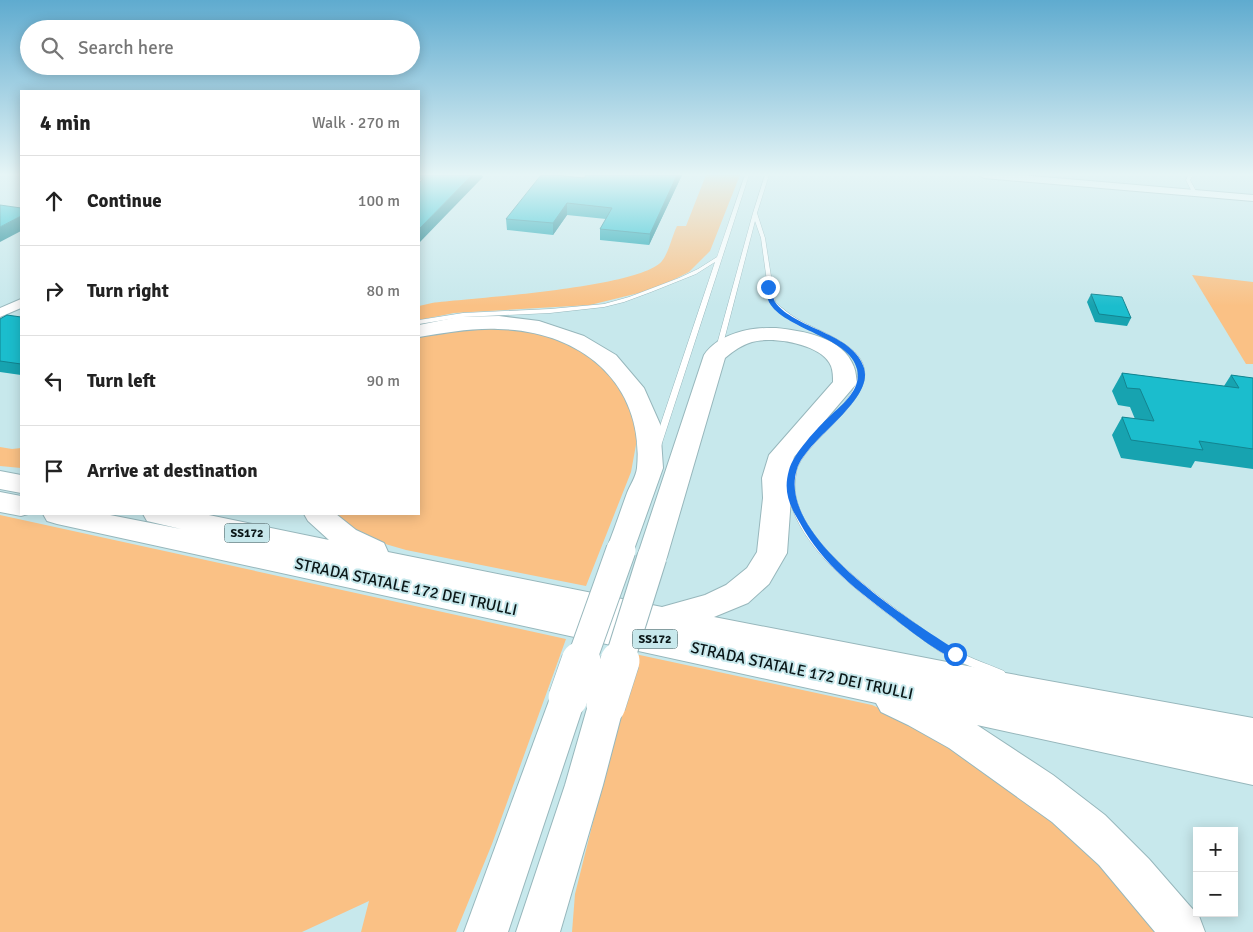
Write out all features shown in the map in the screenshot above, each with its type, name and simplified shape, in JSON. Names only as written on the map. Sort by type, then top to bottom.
[{"type":"highway","points":[[420,330],[482,322],[531,325],[559,332],[593,348],[610,360],[633,387],[647,425],[650,443],[650,470],[486,932]]},
{"type":"highway","points":[[538,932],[584,785],[606,705],[715,355],[728,345],[753,335],[782,334],[811,340],[831,352],[843,367],[845,383],[782,455],[775,478],[777,498],[772,552],[758,576],[737,594],[683,615],[660,621]]},
{"type":"highway","points":[[0,480],[20,484]]},
{"type":"highway","points":[[0,502],[20,506]]},
{"type":"highway","name":"STRADA STATALE 172 DEI TRULLI","points":[[62,515],[1253,767]]},
{"type":"highway","name":"STRADA STATALE 172 DEI TRULLI","points":[[162,515],[660,621],[1065,701],[1253,735]]},
{"type":"highway","points":[[319,515],[346,538],[368,549],[441,573]]},
{"type":"highway","points":[[812,673],[903,705],[937,721],[980,747],[1064,807],[1102,839],[1147,886],[1183,932]]},
{"type":"highway","points":[[556,932],[584,785]]},
{"type":"street","points":[[0,313],[20,303]]},
{"type":"lane","points":[[650,470],[732,218]]},
{"type":"lane","points":[[718,353],[754,218]]},
{"type":"lane","points":[[757,218],[762,238],[772,302],[794,320],[829,337],[855,356],[861,369],[861,379],[852,400],[831,419],[801,455],[793,468],[790,492],[798,513],[814,540],[830,561],[856,585],[919,632],[955,654],[1010,678]]},
{"type":"lane","points":[[420,322],[500,312],[595,307],[631,299],[688,276],[718,258]]},
{"type":"lane","points":[[1019,682],[1065,701]]},
{"type":"shaded area","points":[[689,218],[723,218],[710,251],[689,272],[655,289],[590,305],[454,313],[420,320],[420,306],[432,303],[517,295],[590,285],[623,278],[647,270],[662,261],[669,249],[677,226],[686,226]]},
{"type":"shaded area","points":[[1192,275],[1253,282],[1253,364],[1246,364]]},
{"type":"shaded area","points":[[490,325],[562,337],[620,378],[638,434],[631,472],[586,586],[406,550],[375,541],[349,528],[330,515],[420,515],[420,334]]},
{"type":"shaded area","points":[[0,447],[20,448],[20,468],[0,466]]},
{"type":"shaded area","points":[[0,515],[566,639],[492,844],[456,932],[361,932],[369,901],[302,932],[0,932]]},
{"type":"shaded area","points":[[635,654],[872,705],[946,737],[1109,862],[1156,932],[572,932],[575,894]]},
{"type":"building","points":[[0,218],[16,218],[0,227]]},
{"type":"building","points":[[420,218],[429,218],[420,228]]},
{"type":"building","points":[[506,218],[556,218],[553,223]]},
{"type":"building","points":[[606,218],[657,218],[650,234],[600,229]]},
{"type":"building","points":[[1091,294],[1122,297],[1131,318],[1099,314]]},
{"type":"building","points":[[7,315],[20,317],[20,364],[0,361],[0,319]]},
{"type":"building","points":[[1122,373],[1239,388],[1231,375],[1253,378],[1253,449],[1199,441],[1203,450],[1131,440],[1122,417],[1154,421],[1140,389],[1127,388]]},
{"type":"route","points":[[768,287],[772,302],[782,311],[808,328],[829,337],[855,356],[861,369],[861,379],[852,400],[831,419],[801,455],[793,468],[790,492],[798,513],[814,540],[830,561],[856,585],[919,632],[955,654]]}]
